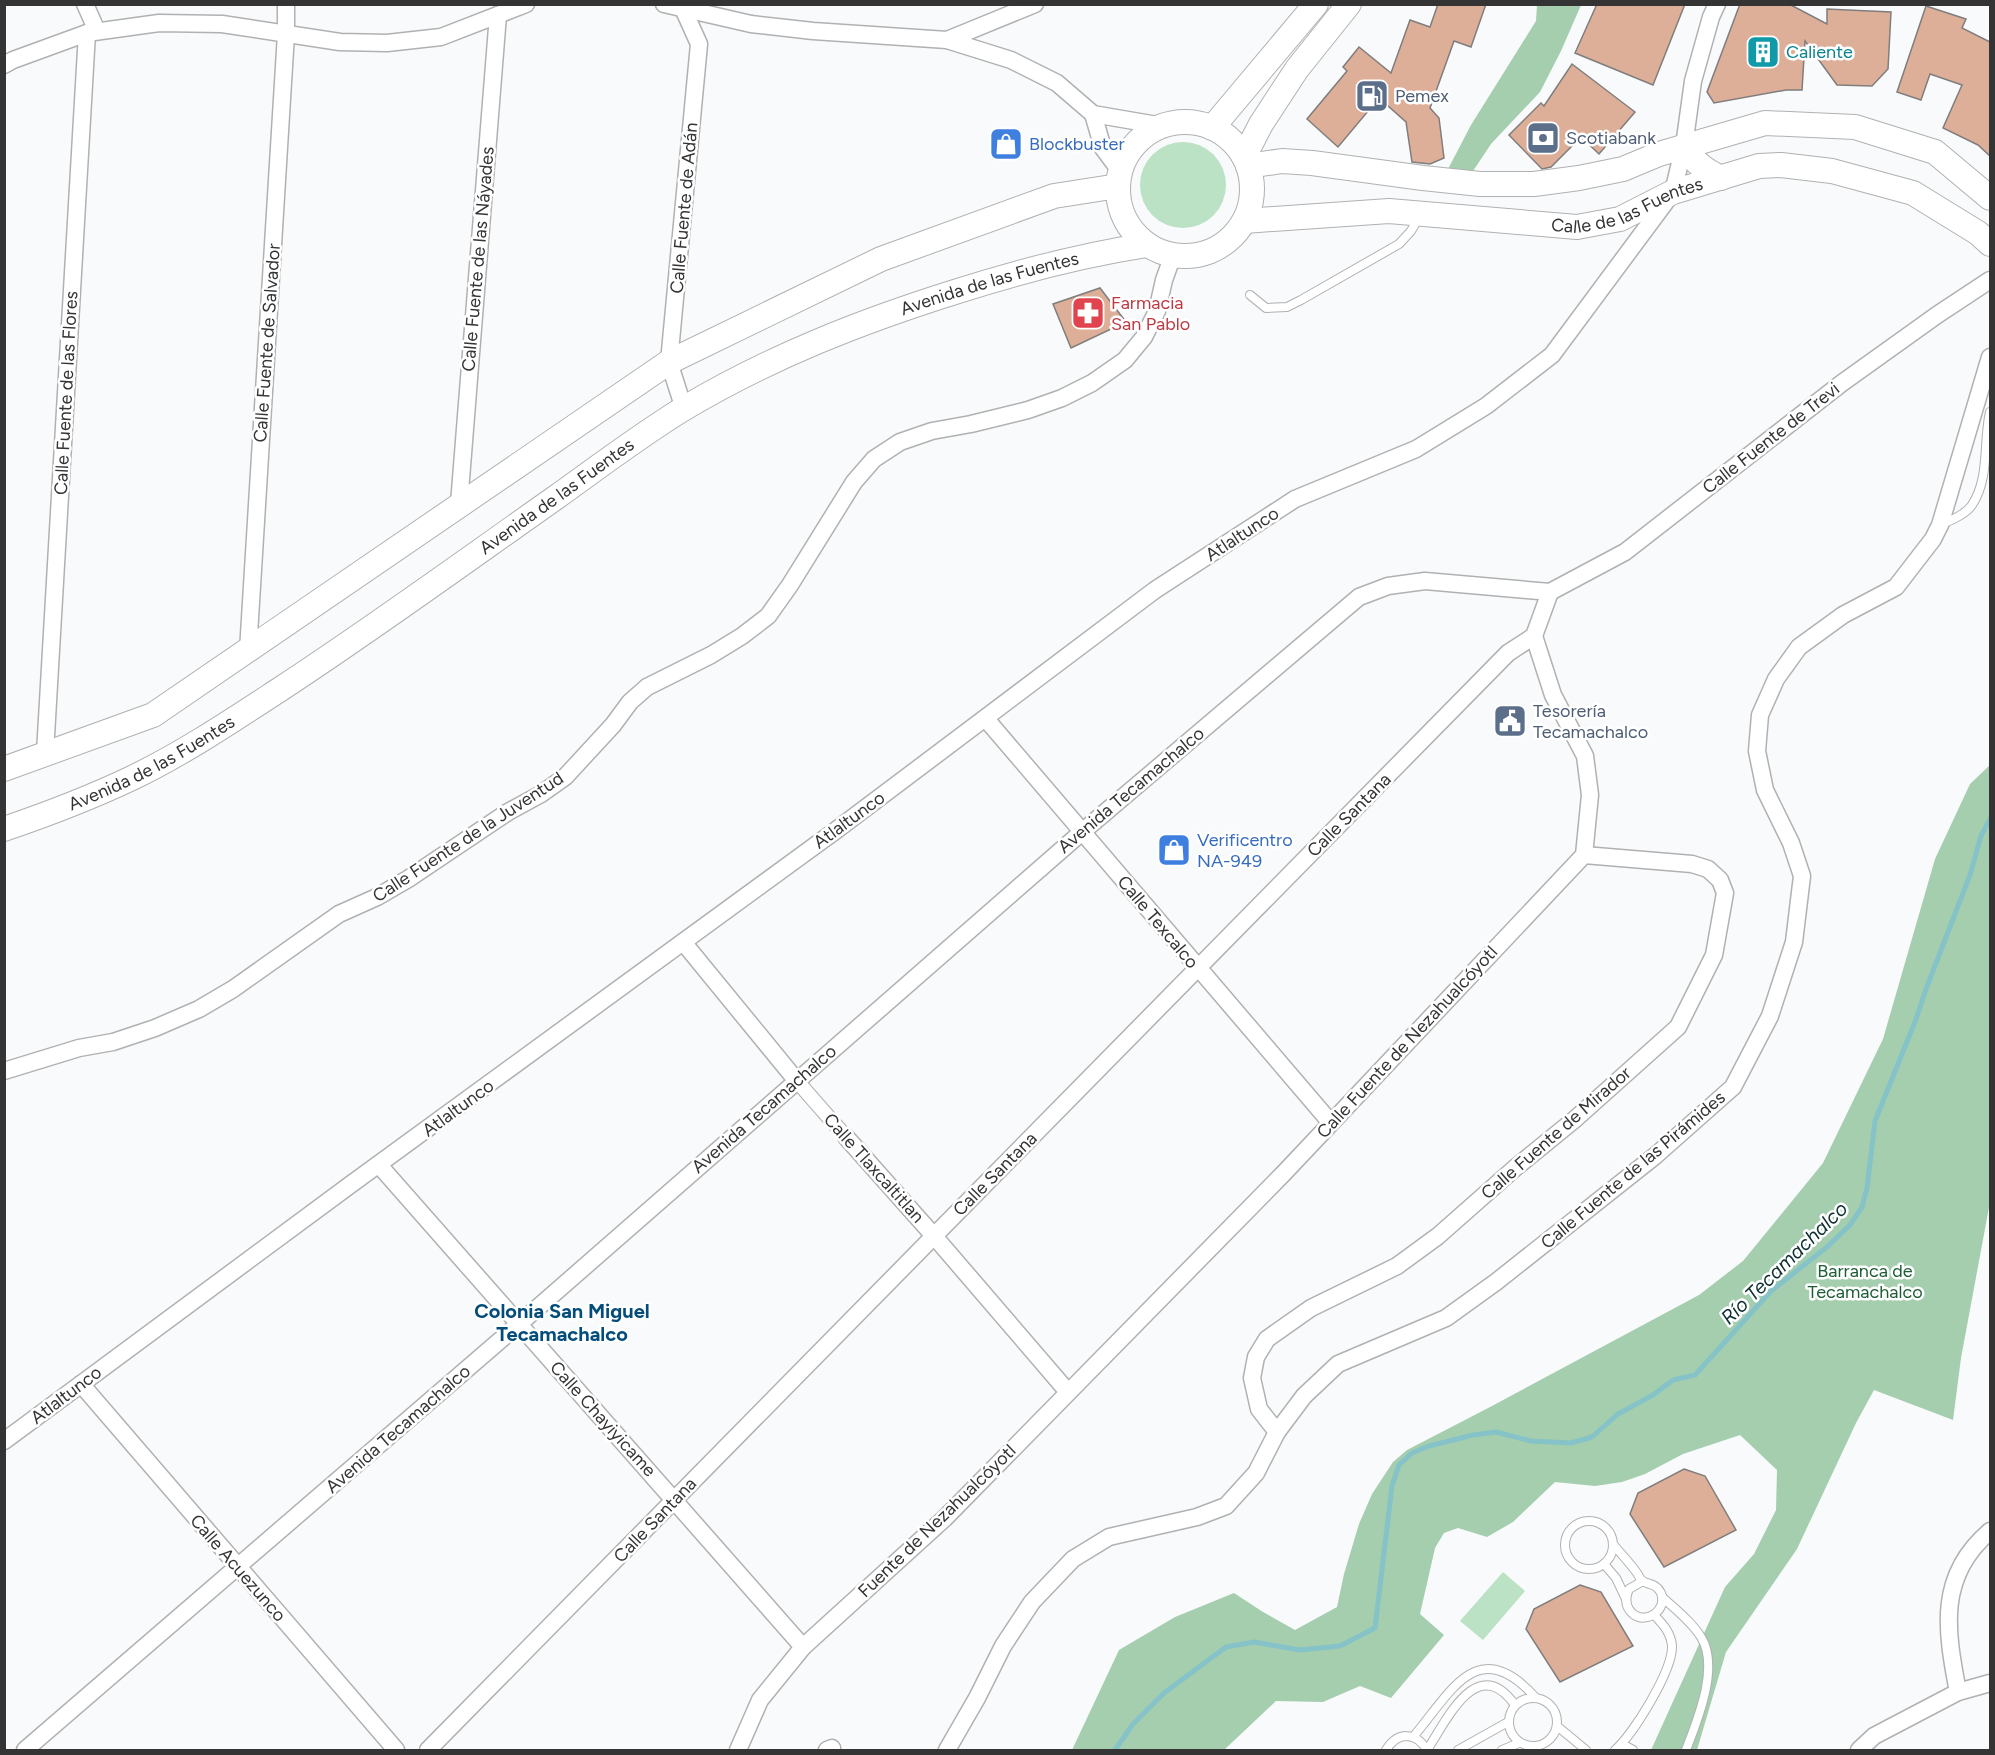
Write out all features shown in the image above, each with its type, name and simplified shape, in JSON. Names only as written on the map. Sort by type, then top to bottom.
[{"type":"main road","points":[[1212,128],[1316,4]]},
{"type":"main road","points":[[1246,161],[1261,124],[1297,69],[1349,4]]},
{"type":"main road","points":[[1188,122],[1212,128],[1230,140],[1246,161],[1252,194],[1250,208],[1244,221],[1234,235],[1221,246],[1190,256],[1173,255],[1147,245],[1128,225],[1120,207],[1119,179],[1129,151],[1144,136],[1163,126],[1188,122]]},
{"type":"main road","name":"Calle de las Fuentes","points":[[1246,161],[1312,163],[1480,184],[1534,184],[1623,169],[1659,154],[1765,123],[1855,127],[1935,153],[1990,198]]},
{"type":"main road","points":[[1684,146],[1693,160],[1705,171],[1720,178]]},
{"type":"main road","name":"Calle de las Fuentes","points":[[1244,221],[1389,211],[1576,227],[1620,219],[1673,192],[1759,166],[1781,165],[1832,171],[1913,193],[1978,233],[1990,244]]},
{"type":"main road","points":[[4,769],[153,715],[669,362],[881,259],[1054,196],[1119,179]]},
{"type":"main road","name":"Avenida de las Fuentes","points":[[4,829],[49,814],[132,778],[215,732],[346,646],[684,409],[782,357],[848,327],[1024,270],[1084,255],[1147,245]]},
{"type":"street","points":[[86,4],[92,32]]},
{"type":"street","name":"Calle Fuente de Salvador","points":[[248,651],[286,4]]},
{"type":"street","points":[[4,65],[92,32],[159,23],[222,24],[340,42],[387,43],[441,37],[526,4]]},
{"type":"street","points":[[664,4],[681,6],[751,24],[802,30],[947,40],[1011,60],[1047,78],[1093,114],[1163,126]]},
{"type":"street","points":[[947,40],[1035,4]]},
{"type":"street","points":[[1673,192],[1684,146],[1693,81],[1711,17],[1717,4]]},
{"type":"street","name":"Calle Fuente de Adán","points":[[681,6],[699,44],[669,362],[684,409]]},
{"type":"street","name":"Calle Fuente de las Náyades","points":[[459,504],[498,15]]},
{"type":"street","name":"Calle Fuente de las Flores","points":[[45,753],[92,32]]},
{"type":"street","points":[[1093,114],[1103,148],[1119,179]]},
{"type":"street","name":"Atlaltunco","points":[[4,1441],[986,719],[1155,590],[1295,499],[1416,449],[1486,406],[1552,355],[1673,192]]},
{"type":"street","name":"Calle Fuente de la Juventud","points":[[4,1071],[79,1047],[113,1042],[155,1028],[199,1009],[232,989],[339,914],[377,897],[408,879],[508,812],[541,794],[565,777],[613,725],[630,702],[647,687],[711,655],[742,636],[768,616],[854,482],[874,459],[900,442],[932,430],[983,421],[1062,398],[1092,383],[1125,360],[1144,337],[1157,311],[1173,255]]},
{"type":"street","name":"Calle Fuente de Trevi","points":[[1550,592],[1625,552],[1842,383],[1990,280]]},
{"type":"street","name":"Calle Fuente de las Pirámides","points":[[947,1750],[1003,1646],[1032,1602],[1073,1558],[1109,1537],[1197,1517],[1226,1506],[1256,1473],[1277,1432],[1304,1396],[1338,1364],[1446,1318],[1496,1282],[1655,1156],[1733,1087],[1770,1016],[1794,942],[1802,876],[1791,843],[1765,790],[1757,751],[1760,715],[1776,679],[1799,647],[1843,615],[1896,587],[1934,539],[1990,357]]},
{"type":"street","name":"Avenida Tecamachalco","points":[[25,1750],[519,1324],[1082,832],[1359,597],[1388,586],[1425,581],[1550,592]]},
{"type":"street","points":[[1550,592],[1534,636],[1552,695],[1585,756],[1590,795],[1584,855]]},
{"type":"street","name":"Calle Santana","points":[[428,1750],[1508,653],[1534,636]]},
{"type":"street","name":"Calle Texcalco","points":[[986,719],[1331,1123]]},
{"type":"street","name":"Calle Fuente de Mirador","points":[[1277,1432],[1259,1409],[1252,1378],[1256,1357],[1267,1339],[1311,1308],[1397,1266],[1438,1236],[1574,1120],[1678,1027],[1714,955],[1725,893],[1720,880],[1708,869],[1692,864],[1584,855]]},
{"type":"street","name":"Calle Fuente de Nezahualcóyotl","points":[[1068,1392],[1331,1123],[1584,855]]},
{"type":"street","name":"Calle Tlaxcaltitlan","points":[[683,942],[796,1080],[1068,1392]]},
{"type":"street","name":"Calle Chayiyicame","points":[[379,1166],[803,1647]]},
{"type":"street","name":"Calle Acuezunco","points":[[81,1384],[396,1750]]},
{"type":"street","name":"Fuente de Nezahualcóyotl","points":[[803,1647],[945,1518],[1068,1392]]},
{"type":"street","points":[[1958,1692],[1950,1653],[1947,1615],[1955,1576],[1977,1542],[1990,1531]]},
{"type":"street","points":[[738,1750],[760,1700],[803,1647]]},
{"type":"street","points":[[1859,1750],[1874,1736],[1958,1692],[1990,1683]]},
{"type":"lane","points":[[1250,295],[1266,308],[1287,307],[1399,244],[1411,231],[1421,213]]},
{"type":"lane","points":[[1940,525],[1959,516],[1972,506],[1987,466],[1990,412]]},
{"type":"lane","points":[[1613,1544],[1609,1558],[1604,1564],[1590,1569],[1583,1568],[1570,1560],[1565,1546],[1569,1532],[1581,1522],[1596,1522],[1608,1530],[1613,1544],[1642,1581],[1653,1584],[1662,1597],[1693,1626],[1703,1640],[1708,1669],[1706,1689],[1686,1750]]},
{"type":"lane","points":[[1604,1564],[1616,1578],[1629,1609],[1637,1616],[1643,1618],[1654,1614],[1662,1603],[1662,1597]]},
{"type":"lane","points":[[1626,1599],[1629,1589],[1642,1581]]},
{"type":"lane","points":[[1633,1750],[1618,1747],[1656,1690],[1671,1657],[1670,1637],[1665,1626],[1654,1614]]},
{"type":"lane","points":[[1413,1737],[1465,1675],[1476,1670],[1490,1669],[1513,1676],[1536,1698],[1550,1705],[1555,1711],[1557,1726],[1555,1734],[1544,1748],[1519,1743],[1510,1730],[1508,1722],[1515,1705],[1528,1698],[1536,1698]]},
{"type":"lane","points":[[1386,1750],[1390,1743],[1405,1736],[1422,1742],[1427,1750],[1459,1702],[1473,1688],[1496,1687],[1503,1691],[1515,1705]]},
{"type":"lane","points":[[1458,1750],[1508,1722]]},
{"type":"lane","points":[[1557,1726],[1586,1750]]},
{"type":"lane","points":[[1502,1750],[1519,1743]]},
{"type":"green space","points":[[1537,5],[1581,5],[1540,92],[1491,144],[1469,177],[1447,171],[1471,125],[1536,21]]},
{"type":"green space","points":[[1183,142],[1207,149],[1219,161],[1226,185],[1219,209],[1207,221],[1183,228],[1159,221],[1147,209],[1140,185],[1147,161],[1159,149]]},
{"type":"green space","name":"Barranca de Tecamachalco","points":[[1990,765],[1990,1202],[1961,1358],[1953,1420],[1874,1390],[1856,1423],[1797,1549],[1726,1652],[1697,1750],[1651,1750],[1725,1587],[1754,1554],[1776,1510],[1777,1470],[1740,1435],[1683,1454],[1645,1474],[1622,1482],[1595,1486],[1555,1482],[1513,1522],[1487,1537],[1458,1528],[1444,1533],[1435,1548],[1420,1614],[1444,1635],[1391,1698],[1360,1686],[1323,1702],[1276,1701],[1224,1750],[1072,1750],[1119,1650],[1175,1617],[1234,1593],[1295,1630],[1337,1607],[1359,1524],[1372,1494],[1393,1462],[1407,1450],[1699,1295],[1743,1261],[1823,1163],[1883,1039],[1935,859],[1970,784]]},
{"type":"green space","points":[[1503,1572],[1525,1591],[1483,1640],[1460,1621]]},
{"type":"building","points":[[1438,4],[1486,4],[1471,47],[1454,41],[1430,108],[1439,118],[1444,158],[1430,164],[1412,162],[1406,122],[1379,98],[1338,147],[1307,119],[1347,71],[1343,67],[1359,47],[1391,73],[1410,20],[1430,27]]},
{"type":"building","points":[[1597,4],[1685,4],[1653,85],[1575,53]]},
{"type":"building","points":[[1740,4],[1789,4],[1827,24],[1827,9],[1891,12],[1888,69],[1872,86],[1837,85],[1805,41],[1802,90],[1786,90],[1714,103],[1707,92]]},
{"type":"building","points":[[1926,6],[1966,19],[1962,28],[1990,42],[1990,156],[1978,145],[1943,128],[1962,85],[1930,74],[1921,100],[1897,92]]},
{"type":"building","points":[[1572,64],[1635,112],[1599,154],[1581,137],[1551,167],[1542,169],[1509,135],[1541,103],[1544,106]]},
{"type":"building","name":"Farmacia San Pablo","points":[[1100,288],[1126,322],[1071,348],[1053,304]]},
{"type":"building","points":[[1684,1469],[1705,1476],[1736,1530],[1664,1567],[1630,1514],[1638,1493]]},
{"type":"building","points":[[1580,1585],[1601,1592],[1633,1646],[1560,1682],[1526,1629],[1534,1609]]},
{"type":"waterway","name":"Río Tecamachalco","points":[[1115,1750],[1133,1724],[1164,1693],[1226,1647],[1254,1642],[1300,1650],[1340,1646],[1375,1628],[1392,1486],[1399,1465],[1412,1453],[1429,1446],[1496,1432],[1531,1441],[1571,1443],[1592,1437],[1618,1414],[1653,1395],[1673,1380],[1695,1375],[1771,1291],[1827,1247],[1850,1225],[1862,1207],[1867,1188],[1875,1121],[1970,875],[1981,836],[1990,819]]},
{"type":"place","name":"Caliente","points":[[1763,52]]},
{"type":"place","name":"Pemex","points":[[1372,96]]},
{"type":"place","name":"Scotiabank","points":[[1543,138]]},
{"type":"place","name":"Blockbuster","points":[[1006,144]]},
{"type":"place","name":"Farmacia San Pablo","points":[[1088,313]]},
{"type":"place","name":"Tesorería Tecamachalco","points":[[1510,721]]},
{"type":"place","name":"Verificentro NA-949","points":[[1174,850]]},
{"type":"district","name":"Colonia San Miguel Tecamachalco","points":[[562,1322]]}]
